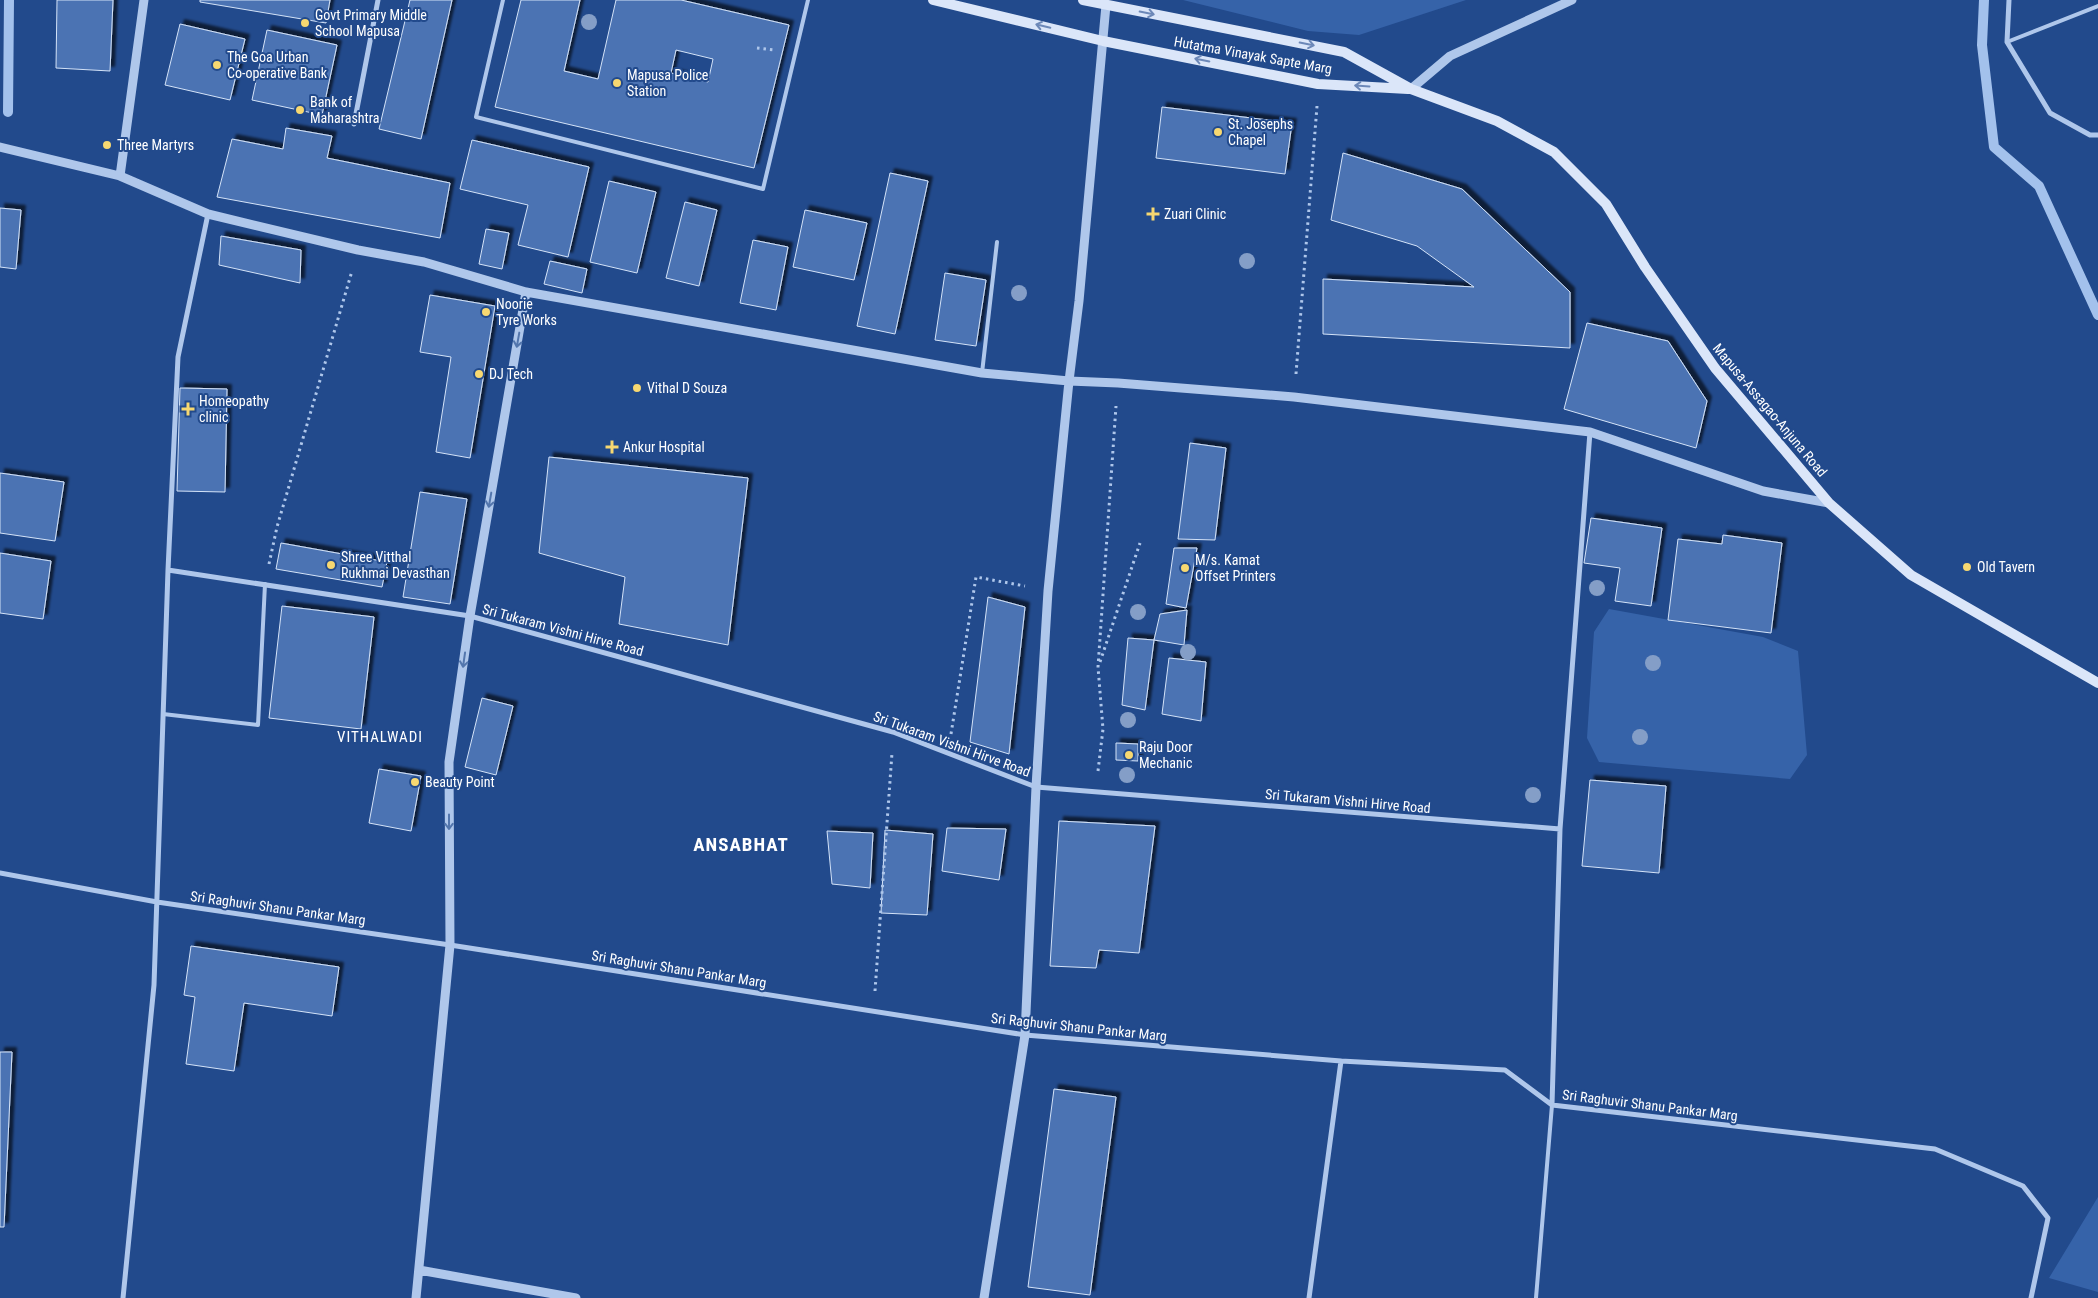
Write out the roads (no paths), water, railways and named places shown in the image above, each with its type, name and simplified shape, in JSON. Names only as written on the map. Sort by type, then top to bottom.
[{"type":"main road","name":"Hutatma Vinayak Sapte Marg","points":[[933,0],[1103,41],[1318,84],[1411,89]]},
{"type":"main road","name":"Hutatma Vinayak Sapte Marg","points":[[1082,0],[1344,52],[1411,89]]},
{"type":"main road","name":"Mapusa-Assagao-Anjuna Road","points":[[1411,89],[1497,121],[1554,152],[1606,204],[1645,267],[1715,368],[1829,503],[1911,575],[2098,683]]},
{"type":"street","points":[[120,176],[144,0]]},
{"type":"street","points":[[354,124],[378,0]]},
{"type":"street","points":[[1411,89],[1450,56],[1572,0]]},
{"type":"street","points":[[2008,0],[2007,42],[2050,113],[2090,135],[2098,135]]},
{"type":"street","points":[[984,1298],[1025,1036],[1036,787],[1048,591],[1079,301],[1106,5]]},
{"type":"street","points":[[0,147],[120,176],[208,214],[358,250],[424,262],[526,292],[982,373],[1294,397],[1590,432],[1763,491],[1829,503]]},
{"type":"street","points":[[123,1298],[154,984],[168,570],[178,357],[208,214]]},
{"type":"street","points":[[416,1298],[450,945],[449,762],[470,616],[526,292]]},
{"type":"street","points":[[1552,1105],[1560,829],[1590,432]]},
{"type":"street","name":"Sri Tukaram Vishni Hirve Road","points":[[168,570],[470,616],[893,732],[1036,787],[1560,829]]},
{"type":"street","name":"Sri Raghuvir Shanu Pankar Marg","points":[[0,873],[157,902],[450,945],[1025,1036],[1342,1061],[1505,1070],[1552,1105],[1935,1149],[2023,1186],[2048,1218],[2031,1298]]},
{"type":"street","points":[[1309,1298],[1342,1061]]},
{"type":"street","points":[[419,1270],[576,1298]]},
{"type":"lane","points":[[503,0],[476,116],[763,189],[808,0]]},
{"type":"lane","points":[[2007,42],[2098,6]]},
{"type":"lane","points":[[982,373],[997,242]]},
{"type":"lane","points":[[163,714],[258,725],[265,584]]},
{"type":"lane","points":[[1536,1298],[1552,1105]]},
{"type":"waterway","points":[[8,112],[9,0]]},
{"type":"waterway","points":[[1984,0],[1982,45],[1994,147],[2039,186],[2098,315]]},
{"type":"place","name":"Govt Primary Middle School Mapusa","points":[[305,23]]},
{"type":"place","name":"The Goa Urban Co-operative Bank","points":[[217,65]]},
{"type":"place","name":"Mapusa Police Station","points":[[617,83]]},
{"type":"place","name":"Bank of Maharashtra","points":[[300,110]]},
{"type":"place","name":"St. Josephs Chapel","points":[[1218,132]]},
{"type":"place","name":"Three Martyrs","points":[[107,145]]},
{"type":"place","name":"Zuari Clinic","points":[[1153,214]]},
{"type":"place","name":"Noorie Tyre Works","points":[[486,312]]},
{"type":"place","name":"DJ Tech","points":[[479,374]]},
{"type":"place","name":"Vithal D Souza","points":[[637,388]]},
{"type":"place","name":"Homeopathy clinic","points":[[188,409]]},
{"type":"place","name":"Ankur Hospital","points":[[612,447]]},
{"type":"place","name":"Shree Vitthal Rukhmai Devasthan","points":[[331,565]]},
{"type":"place","name":"Old Tavern","points":[[1967,567]]},
{"type":"place","name":"M/s. Kamat Offset Printers","points":[[1185,568]]},
{"type":"place","name":"Raju Door Mechanic","points":[[1129,755]]},
{"type":"place","name":"Beauty Point","points":[[415,782]]},
{"type":"district","name":"VITHALWADI","points":[[380,737]]},
{"type":"district","name":"ANSABHAT","points":[[741,844]]}]
